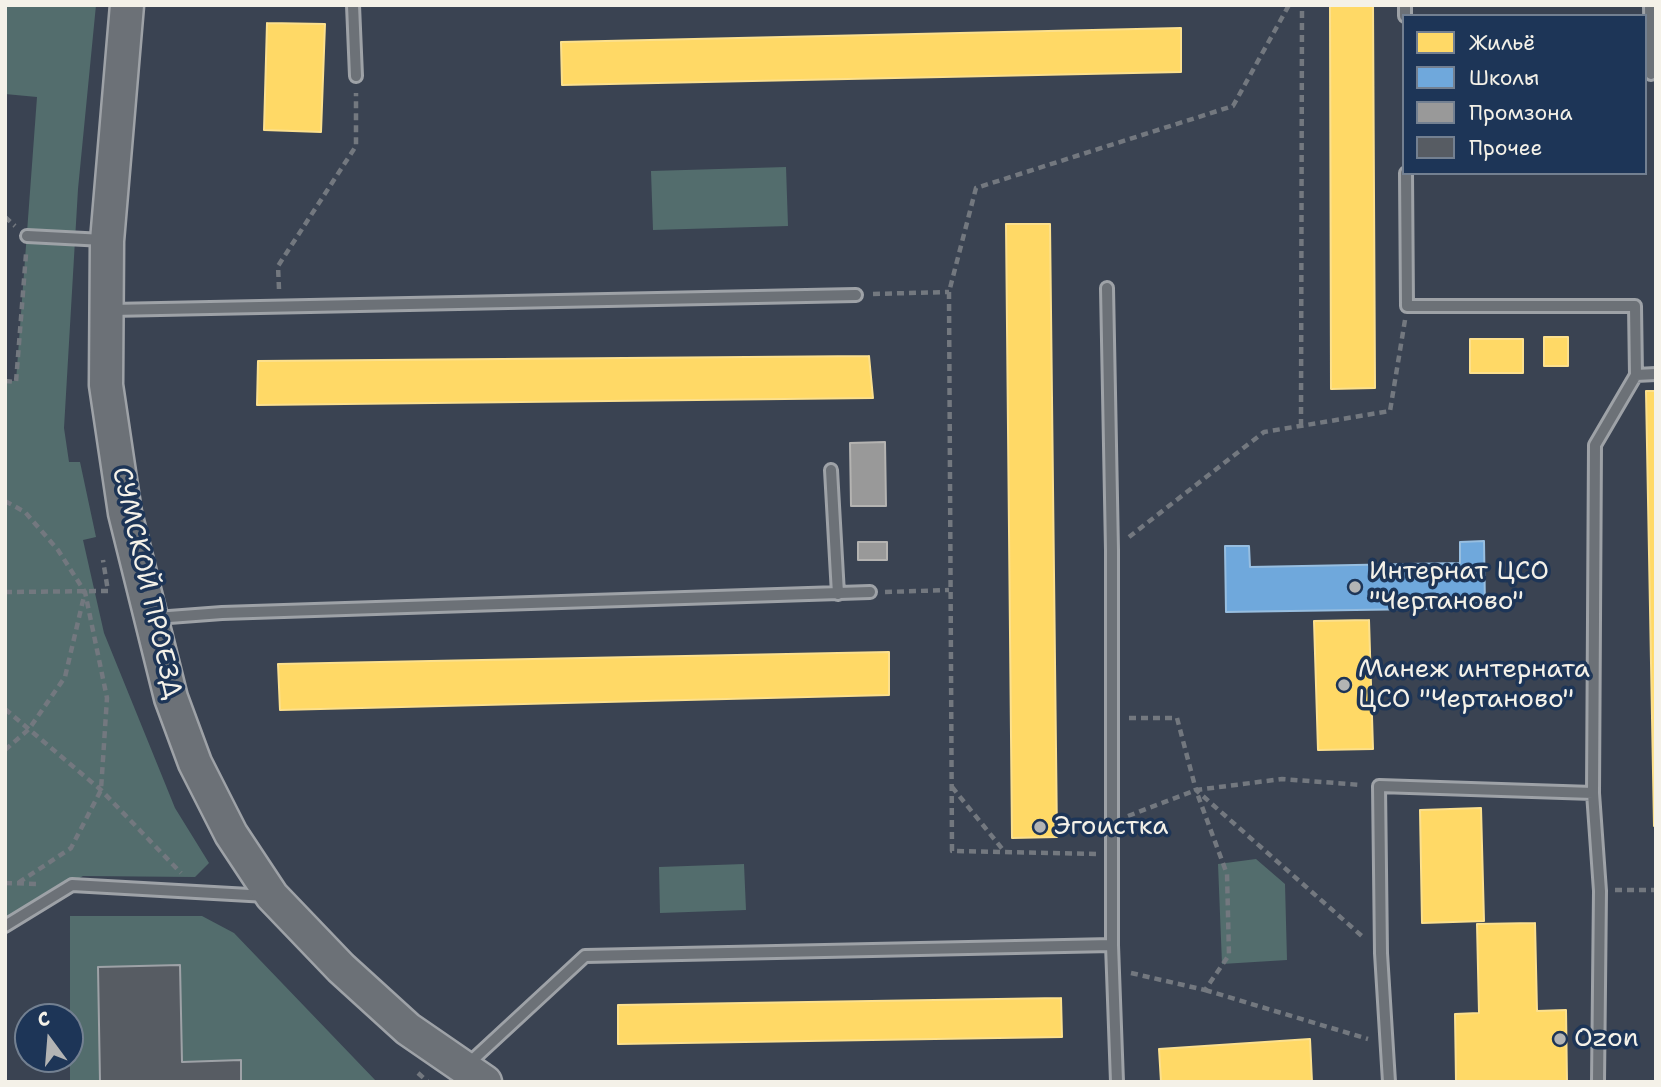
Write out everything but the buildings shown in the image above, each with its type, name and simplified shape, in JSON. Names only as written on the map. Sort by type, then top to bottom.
[{"type":"street","name":"СУМСКОЙ ПРОЕЗД","points":[[127,5],[107,241],[104,310],[106,386],[125,513],[171,698],[195,763],[231,834],[272,896],[341,968],[408,1030],[474,1075]]},
{"type":"lane","points":[[353,5],[356,76]]},
{"type":"lane","points":[[1650,5],[1651,74]]},
{"type":"lane","points":[[1406,175],[1407,306],[1635,306],[1636,375],[1595,445],[1593,793],[1600,891],[1598,1082]]},
{"type":"lane","points":[[27,236],[107,241]]},
{"type":"lane","points":[[1107,288],[1112,550],[1112,945],[1117,1082]]},
{"type":"lane","points":[[104,310],[856,295]]},
{"type":"lane","points":[[1636,375],[1656,374]]},
{"type":"lane","points":[[831,470],[838,594]]},
{"type":"lane","points":[[149,618],[222,613],[870,592]]},
{"type":"lane","points":[[1389,1082],[1381,953],[1379,786],[1593,793]]},
{"type":"lane","points":[[5,926],[72,885],[272,896]]},
{"type":"lane","points":[[474,1075],[585,956],[1112,945]]},
{"type":"path","points":[[1111,854],[952,851],[949,292],[976,188],[1233,106],[1289,5]]},
{"type":"path","points":[[1301,426],[1302,5]]},
{"type":"path","points":[[280,307],[278,265],[356,146],[356,76]]},
{"type":"path","points":[[5,381],[16,382],[27,236]]},
{"type":"path","points":[[856,295],[949,292]]},
{"type":"path","points":[[1112,550],[1265,432],[1390,411],[1407,306]]},
{"type":"path","points":[[5,501],[24,512],[58,550],[85,592],[107,698],[101,790],[71,848],[18,883]]},
{"type":"path","points":[[5,592],[108,591],[103,560]]},
{"type":"path","points":[[870,592],[949,590]]},
{"type":"path","points":[[5,750],[29,729],[65,677],[85,592]]},
{"type":"path","points":[[5,709],[101,790],[201,893]]},
{"type":"path","points":[[1111,718],[1177,718],[1196,790],[1227,874],[1229,955],[1205,990]]},
{"type":"path","points":[[1111,822],[1196,790],[1282,779],[1379,786]]},
{"type":"path","points":[[951,786],[1005,852]]},
{"type":"path","points":[[1196,790],[1381,953]]},
{"type":"path","points":[[1600,891],[1656,890]]},
{"type":"path","points":[[1113,969],[1205,990],[1388,1045]]},
{"type":"green space","points":[[5,5],[96,5],[78,189],[64,428],[69,462],[80,462],[96,537],[83,540],[104,633],[175,808],[209,863],[195,877],[83,876],[5,919],[5,381],[16,381],[37,97],[5,94]]},
{"type":"green space","points":[[786,167],[788,226],[653,230],[651,171]]},
{"type":"green space","points":[[1256,859],[1285,884],[1287,960],[1222,964],[1218,864]]},
{"type":"green space","points":[[744,864],[746,910],[660,913],[659,867]]},
{"type":"green space","points":[[70,916],[202,916],[234,933],[377,1082],[70,1082],[70,1073],[84,1073],[84,1003],[70,1003]]},
{"type":"place","name":"Интернат ЦСО \"Чертаново\"","points":[[1355,587]]},
{"type":"place","name":"Манеж интерната ЦСО \"Чертаново\"","points":[[1344,685]]},
{"type":"place","name":"Эгоистка","points":[[1040,827]]},
{"type":"place","name":"Ozon","points":[[1560,1039]]}]
